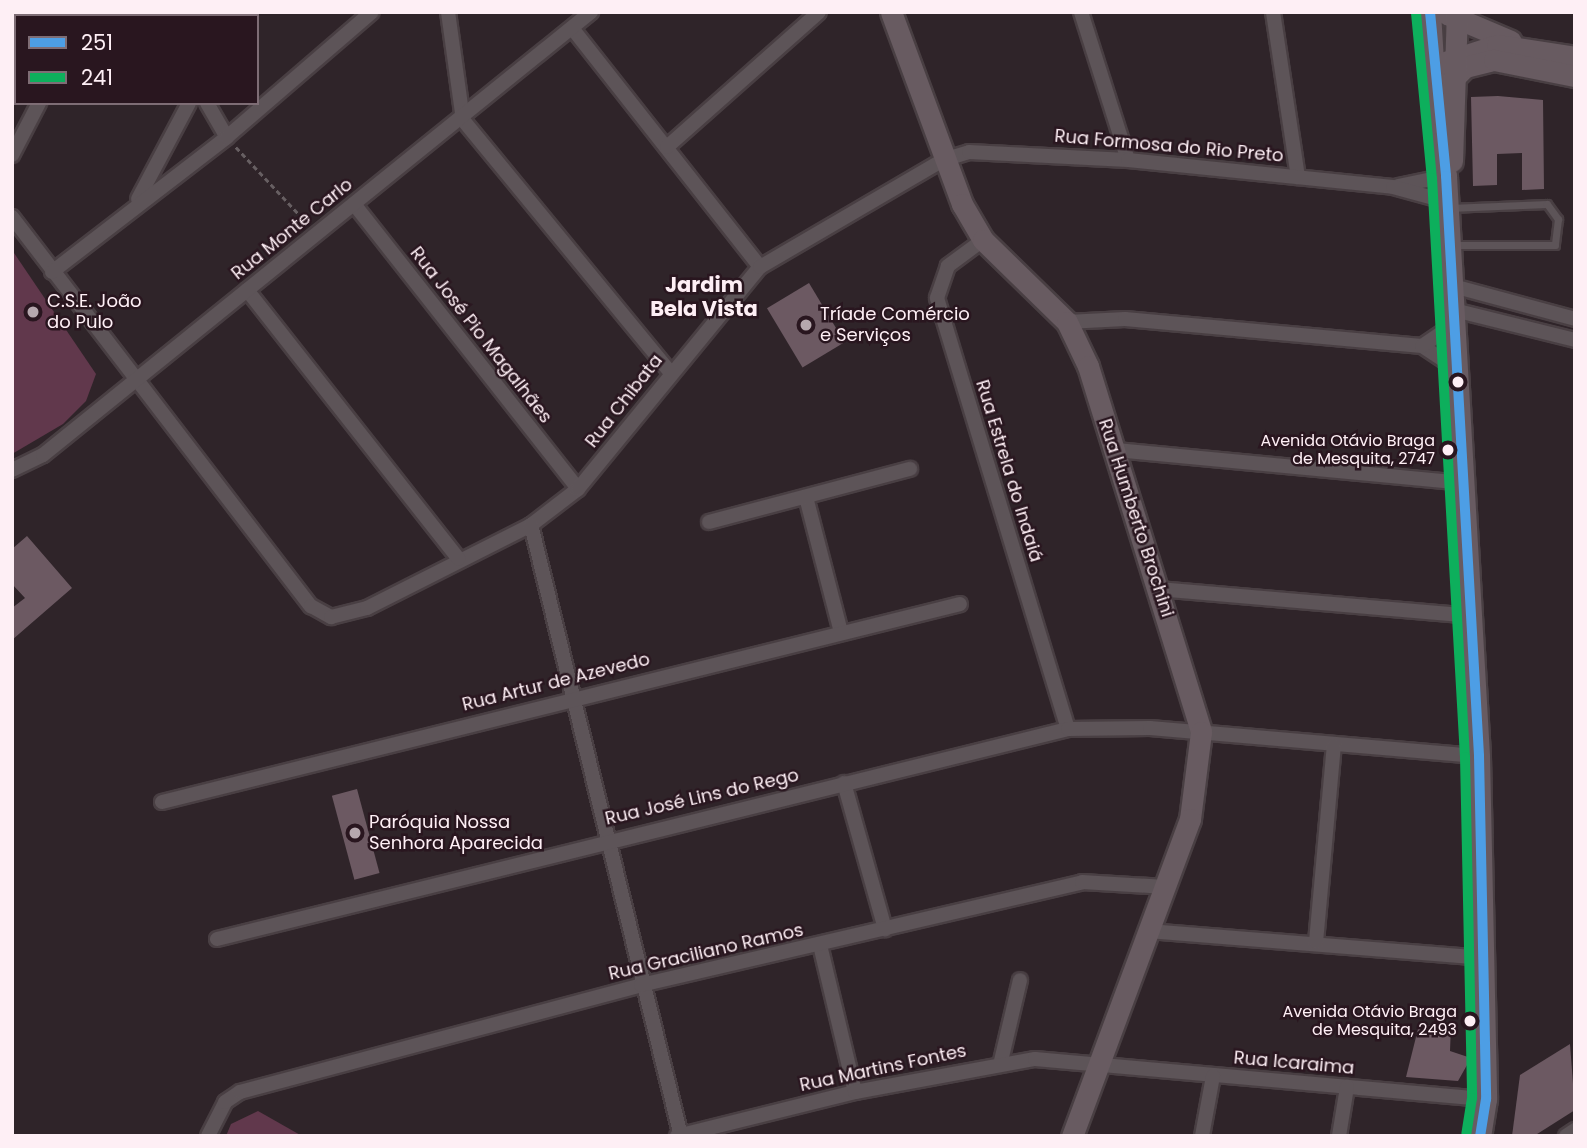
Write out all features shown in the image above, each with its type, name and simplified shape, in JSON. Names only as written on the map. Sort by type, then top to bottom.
[{"type":"street","points":[[51,272],[136,204],[227,137],[372,12]]},
{"type":"street","points":[[447,12],[463,120],[670,372]]},
{"type":"street","name":"Rua Monte Carlo","points":[[12,470],[43,455],[317,233],[463,120],[591,12]]},
{"type":"street","points":[[667,147],[819,12]]},
{"type":"street","name":"Rua Humberto Brochini","points":[[891,12],[943,160],[983,240],[1067,322],[1115,450],[1201,732],[1190,819],[1072,1136]]},
{"type":"street","points":[[1081,12],[1128,160]]},
{"type":"street","points":[[1273,12],[1298,177]]},
{"type":"street","points":[[1448,14],[1540,49]]},
{"type":"street","points":[[1446,176],[1452,80],[1448,14]]},
{"type":"street","points":[[1448,14],[1432,71],[1446,176],[1451,245],[1479,756],[1486,1099],[1480,1136]]},
{"type":"street","points":[[572,28],[760,267]]},
{"type":"street","points":[[1432,71],[1452,55],[1497,45],[1540,49],[1575,57]]},
{"type":"street","points":[[1452,80],[1465,67],[1494,60],[1575,76]]},
{"type":"street","points":[[12,155],[38,105]]},
{"type":"street","points":[[136,204],[188,105]]},
{"type":"street","points":[[208,105],[227,137]]},
{"type":"street","name":"Rua Formosa do Rio Preto","points":[[943,160],[969,152],[1128,160],[1393,187],[1448,205]]},
{"type":"street","name":"Rua Chibata","points":[[133,382],[311,607],[331,617],[367,608],[459,559],[531,525],[578,489],[670,372],[760,267],[943,160]]},
{"type":"street","name":"Rua Formosa do Rio Preto","points":[[1393,187],[1446,176]]},
{"type":"street","name":"Rua José Pio Magalhães","points":[[354,204],[578,489]]},
{"type":"street","points":[[12,217],[133,382]]},
{"type":"street","name":"Rua Estrela do Indaiá","points":[[983,240],[948,266],[937,298],[1068,729]]},
{"type":"street","points":[[1453,286],[1575,319]]},
{"type":"street","points":[[247,290],[459,559]]},
{"type":"street","points":[[1422,346],[1454,317]]},
{"type":"street","points":[[1454,317],[1575,340]]},
{"type":"street","points":[[1067,322],[1125,319],[1422,346],[1457,369]]},
{"type":"street","points":[[1115,450],[1463,483]]},
{"type":"street","points":[[709,522],[910,469]]},
{"type":"street","points":[[806,497],[841,632]]},
{"type":"street","points":[[531,525],[679,1136]]},
{"type":"street","points":[[1159,589],[1472,616]]},
{"type":"street","name":"Rua Artur de Azevedo","points":[[162,802],[572,697],[960,604]]},
{"type":"street","name":"Rua José Lins do Rego","points":[[217,939],[606,840],[1068,729],[1201,732],[1334,746],[1479,756]]},
{"type":"street","points":[[1316,942],[1334,746]]},
{"type":"street","points":[[844,783],[885,929]]},
{"type":"street","name":"Rua Graciliano Ramos","points":[[208,1136],[225,1102],[259,1087],[641,985],[1082,883],[1166,887]]},
{"type":"street","points":[[1149,931],[1316,942],[1484,958]]},
{"type":"street","points":[[820,945],[855,1092]]},
{"type":"street","points":[[1001,1061],[1020,980]]},
{"type":"street","name":"Rua Martins Fontes","points":[[679,1136],[855,1092],[1001,1061],[1099,1064]]},
{"type":"street","name":"Rua Icaraima","points":[[1099,1064],[1486,1099]]},
{"type":"street","points":[[1202,1136],[1213,1076]]},
{"type":"street","points":[[1339,1136],[1347,1087]]},
{"type":"street","points":[[1566,1136],[1575,1130]]},
{"type":"lane","points":[[1448,205],[1547,204],[1558,219],[1555,245],[1451,245]]},
{"type":"path","points":[[227,137],[317,233]]},
{"type":"shaded area","name":"C.S.E. João do Pulo","points":[[12,250],[96,374],[86,401],[63,424],[12,454]]},
{"type":"shaded area","points":[[258,1111],[302,1136],[226,1136],[231,1124]]},
{"type":"building","points":[[1498,96],[1543,100],[1544,189],[1522,190],[1522,153],[1497,154],[1497,185],[1473,186],[1471,97]]},
{"type":"building","name":"Tríade Comércio e Serviços","points":[[809,283],[845,342],[803,367],[767,308]]},
{"type":"building","points":[[27,536],[72,588],[12,640],[12,608],[25,598],[12,584],[12,549]]},
{"type":"building","name":"Paróquia Nossa Senhora Aparecida","points":[[357,789],[380,873],[354,880],[332,796]]},
{"type":"building","points":[[1419,1025],[1451,1026],[1450,1051],[1471,1058],[1458,1081],[1406,1077]]},
{"type":"building","points":[[1570,1044],[1575,1110],[1534,1136],[1512,1136],[1520,1075]]},
{"type":"transit line","name":"251","points":[[1430,12],[1446,176],[1479,756],[1486,1099],[1480,1136]]},
{"type":"transit line","name":"241","points":[[1416,13],[1432,178],[1465,757],[1472,1098],[1466,1134]]},
{"type":"place","name":"C.S.E. João do Pulo","points":[[33,312]]},
{"type":"place","name":"Tríade Comércio e Serviços","points":[[806,325]]},
{"type":"place","name":"Avenida Otávio Braga de Mesquita, 2747","points":[[1448,450]]},
{"type":"place","name":"Paróquia Nossa Senhora Aparecida","points":[[355,833]]},
{"type":"place","name":"Avenida Otávio Braga de Mesquita, 2493","points":[[1470,1021]]},
{"type":"district","name":"Jardim Bela Vista","points":[[704,297]]}]
